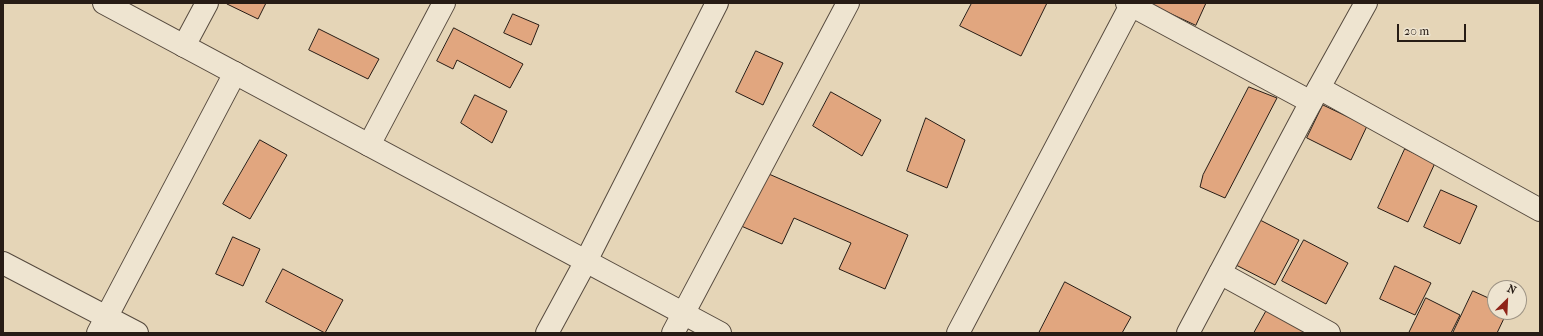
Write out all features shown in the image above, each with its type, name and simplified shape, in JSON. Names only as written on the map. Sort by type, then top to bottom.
[{"type":"street","points":[[104,3],[720,333]]},
{"type":"street","points":[[184,46],[207,3]]},
{"type":"street","points":[[369,145],[444,3]]},
{"type":"street","points":[[547,333],[586,261],[717,3]]},
{"type":"street","points":[[673,333],[848,3]]},
{"type":"street","points":[[1188,333],[1315,95],[1366,3]]},
{"type":"street","points":[[958,333],[1129,4],[1315,95],[1540,210]]},
{"type":"street","points":[[103,325],[235,73]]},
{"type":"street","points":[[3,263],[103,325],[137,333]]},
{"type":"street","points":[[1220,273],[1329,333]]},
{"type":"building","points":[[227,3],[266,3],[258,19]]},
{"type":"building","points":[[972,3],[1047,3],[1021,56],[960,26]]},
{"type":"building","points":[[1148,3],[1206,3],[1196,25]]},
{"type":"building","points":[[513,14],[539,25],[531,45],[504,33]]},
{"type":"building","points":[[454,28],[523,64],[510,88],[457,60],[453,69],[437,61]]},
{"type":"building","points":[[319,29],[379,59],[368,79],[309,50]]},
{"type":"building","points":[[756,51],[783,63],[763,105],[736,92]]},
{"type":"building","points":[[1249,87],[1277,98],[1225,198],[1200,187],[1203,175]]},
{"type":"building","points":[[831,92],[881,120],[862,156],[813,126]]},
{"type":"building","points":[[475,95],[507,111],[492,143],[461,123]]},
{"type":"building","points":[[1323,105],[1367,126],[1351,160],[1307,138]]},
{"type":"building","points":[[926,118],[965,140],[947,188],[907,171]]},
{"type":"building","points":[[260,140],[287,155],[250,219],[223,204]]},
{"type":"building","points":[[1405,149],[1435,163],[1408,222],[1378,208]]},
{"type":"building","points":[[762,171],[908,235],[885,289],[839,269],[851,243],[794,218],[782,244],[739,225]]},
{"type":"building","points":[[1441,190],[1477,206],[1460,244],[1424,227]]},
{"type":"building","points":[[1260,220],[1299,240],[1275,285],[1236,265]]},
{"type":"building","points":[[233,237],[260,249],[243,286],[216,274]]},
{"type":"building","points":[[1304,240],[1348,263],[1326,304],[1282,281]]},
{"type":"building","points":[[1395,266],[1431,283],[1415,315],[1380,299]]},
{"type":"building","points":[[283,269],[343,300],[325,333],[266,302]]},
{"type":"building","points":[[1065,282],[1131,317],[1122,333],[1039,333]]},
{"type":"building","points":[[1473,291],[1487,297],[1487,320],[1503,320],[1497,333],[1453,333]]},
{"type":"building","points":[[1426,298],[1460,315],[1451,333],[1409,333]]},
{"type":"building","points":[[1268,308],[1309,333],[1254,333]]}]
